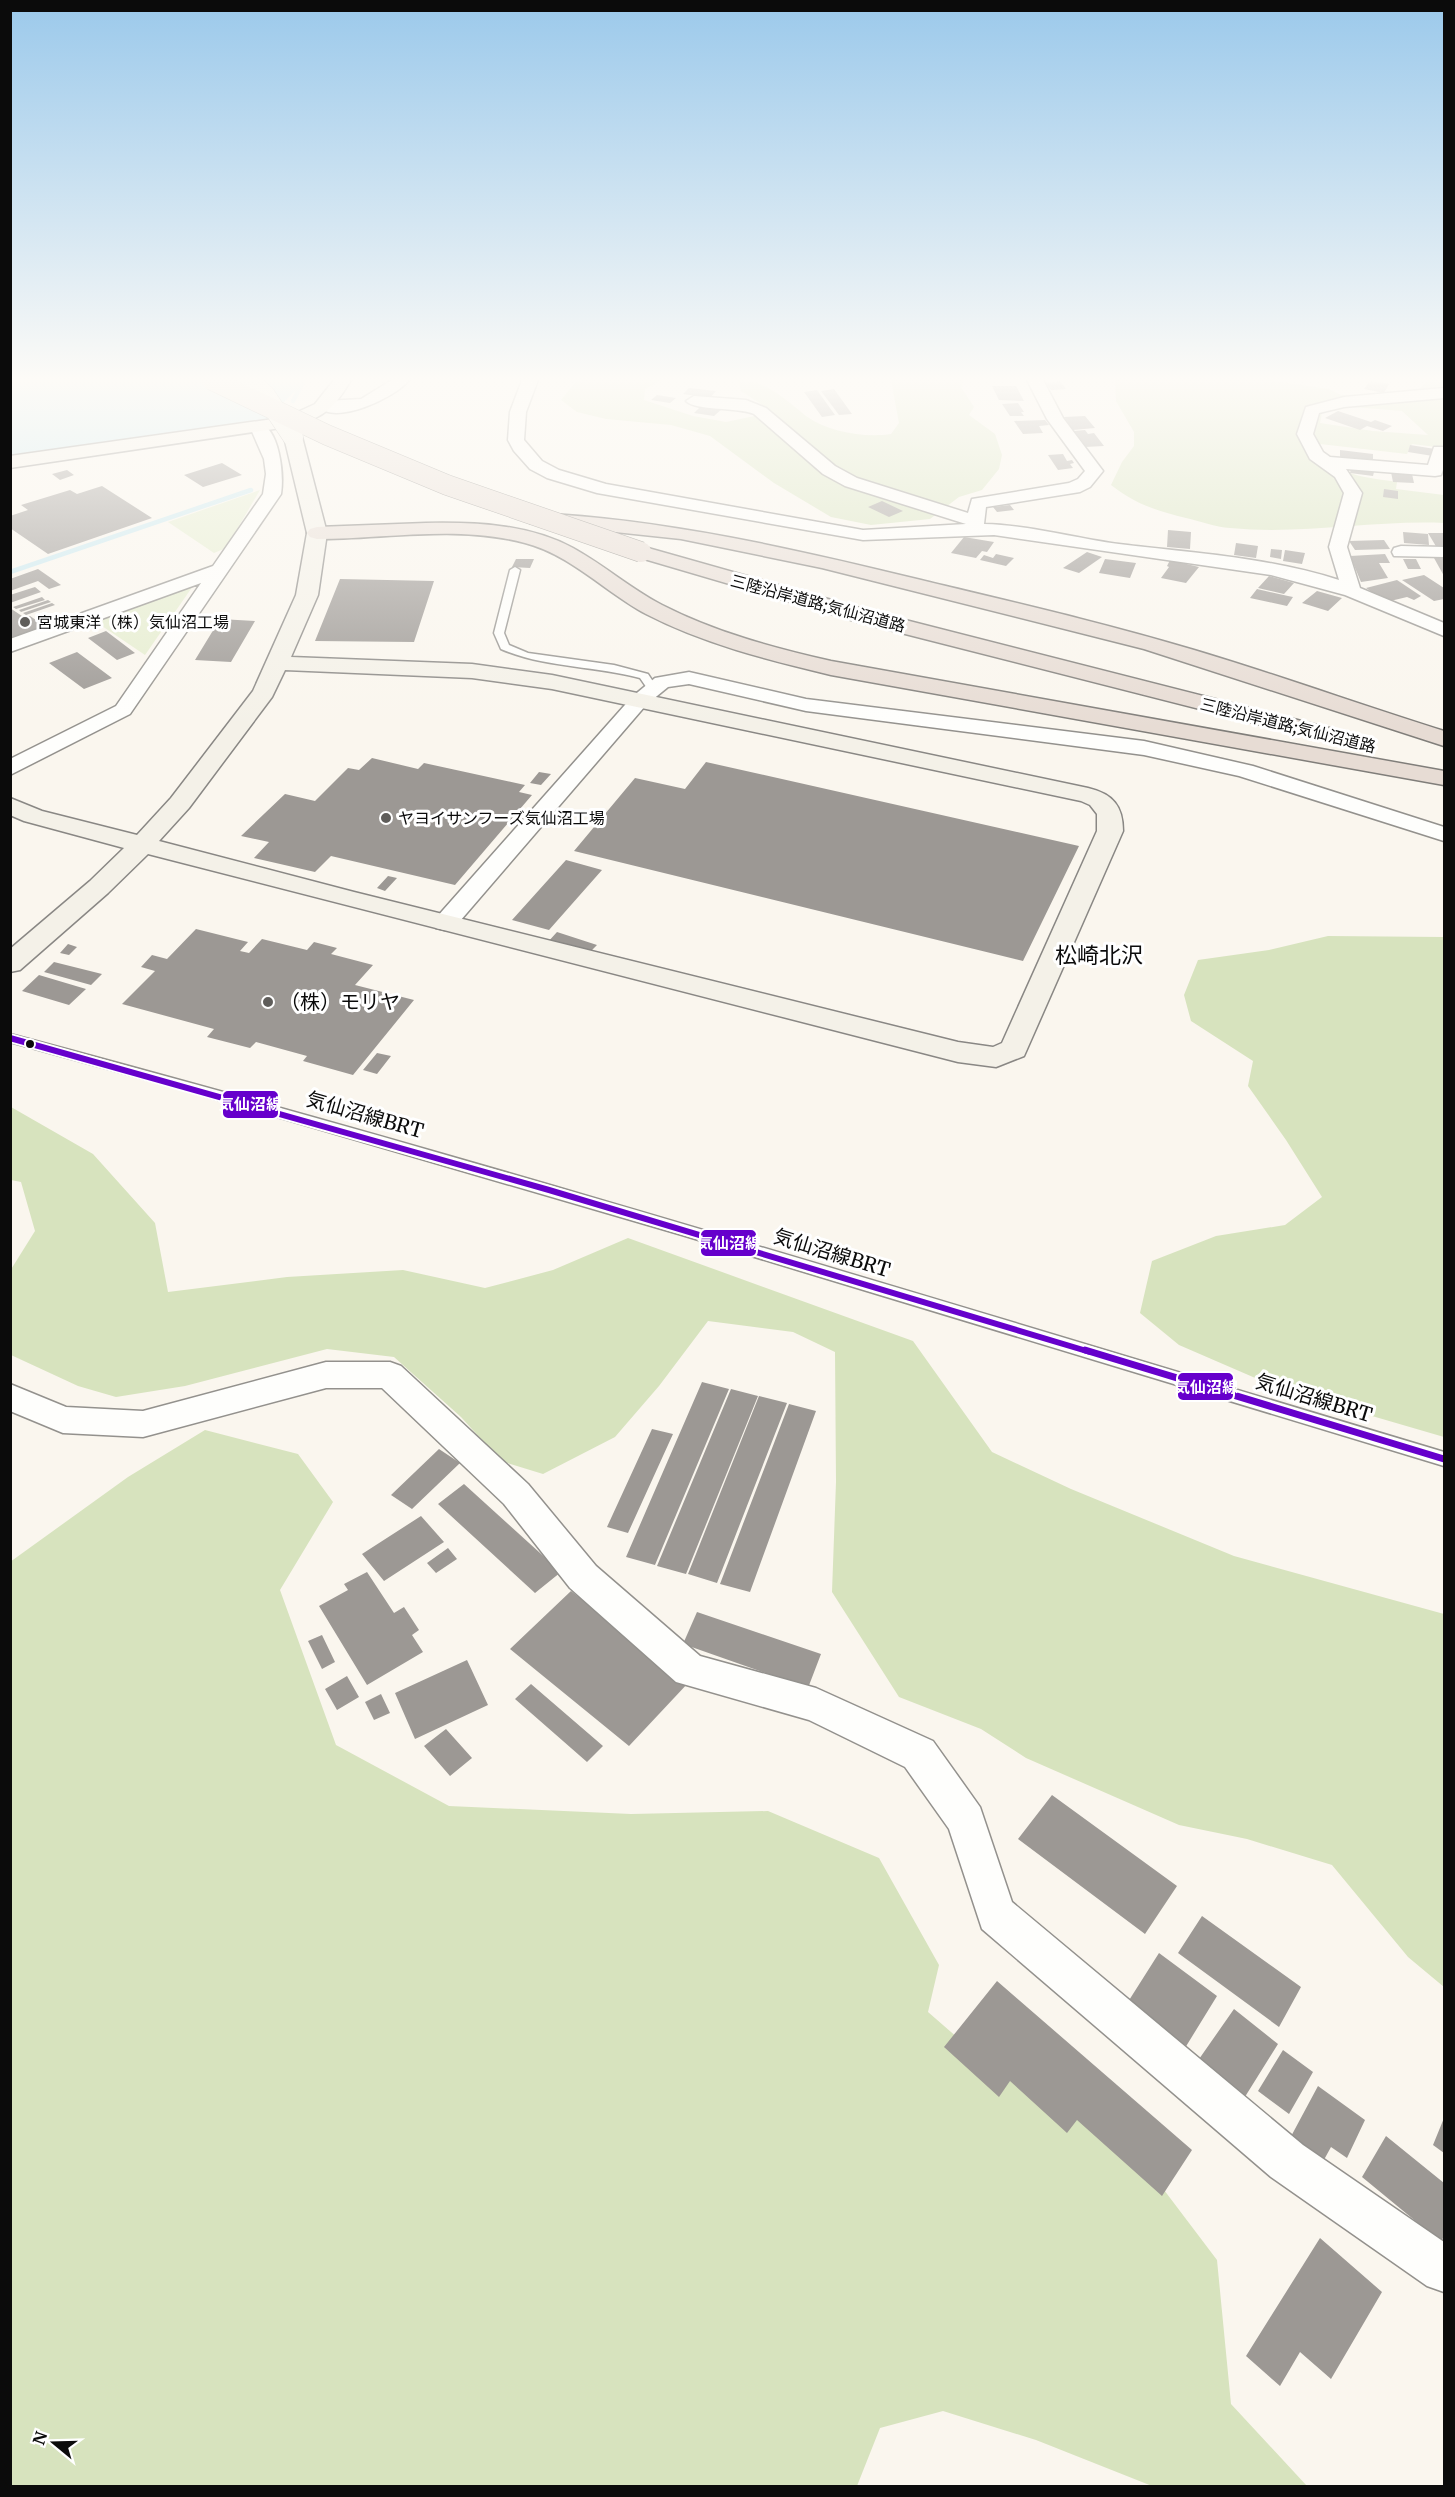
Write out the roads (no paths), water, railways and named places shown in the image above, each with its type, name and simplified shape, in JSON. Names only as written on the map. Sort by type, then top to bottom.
[{"type":"highway","name":"三陸沿岸道路;気仙沼道路","points":[[483,497],[646,549],[939,627],[1444,752]]},
{"type":"highway","name":"三陸沿岸道路;気仙沼道路","points":[[505,497],[733,580],[932,635],[1444,764]]},
{"type":"highway","points":[[315,523],[358,525],[500,518],[573,520],[694,534],[785,553],[1107,632],[1248,674],[1444,740]]},
{"type":"highway","points":[[315,523],[356,534],[457,529],[500,532],[534,539],[561,550],[654,610],[700,631],[787,658],[831,668],[1444,778]]},
{"type":"street","points":[[10,768],[123,710],[270,497]]},
{"type":"street","points":[[10,964],[99,887],[142,845],[180,803],[264,692],[307,595],[315,523],[308,497]]},
{"type":"street","points":[[643,497],[843,533],[895,536],[974,525]]},
{"type":"street","points":[[893,497],[974,525],[997,530],[1125,550],[1276,569],[1352,591],[1441,624]]},
{"type":"street","points":[[974,525],[978,503],[1019,497]]},
{"type":"street","points":[[1352,497],[1338,547],[1352,591]]},
{"type":"street","points":[[1401,552],[1444,552]]},
{"type":"street","points":[[10,646],[219,570]]},
{"type":"street","points":[[10,806],[33,816],[445,923],[958,1052],[996,1057],[1014,1049],[1110,831],[1110,813],[1099,800],[1088,795],[646,695],[472,671],[277,663]]},
{"type":"street","points":[[445,923],[646,695],[662,682],[689,678],[806,705],[1144,748],[1245,771],[1444,834]]},
{"type":"street","points":[[10,1397],[63,1420],[143,1424],[326,1375],[390,1375],[516,1494],[583,1577],[690,1670],[816,1705],[919,1754],[966,1820],[996,1915],[1287,2161],[1444,2269]]},
{"type":"lane","points":[[515,570],[499,633],[505,647],[526,656],[615,668],[644,676],[646,695]]},
{"type":"lane","name":"気仙沼線BRT","points":[[10,1030],[84,1051],[102,1062]]},
{"type":"lane","name":"気仙沼線BRT","points":[[10,1038],[75,1057],[102,1062],[684,1230],[1444,1459]]},
{"type":"waterway","points":[[10,572],[232,497]]},
{"type":"place","name":"宮城東洋（株）気仙沼工場","points":[[25,622]]},
{"type":"place","name":"ヤヨイサンフーズ気仙沼工場","points":[[386,818]]},
{"type":"place","name":"（株）モリヤ","points":[[268,1002]]},
{"type":"district","name":"松崎北沢","points":[[1099,955]]}]
